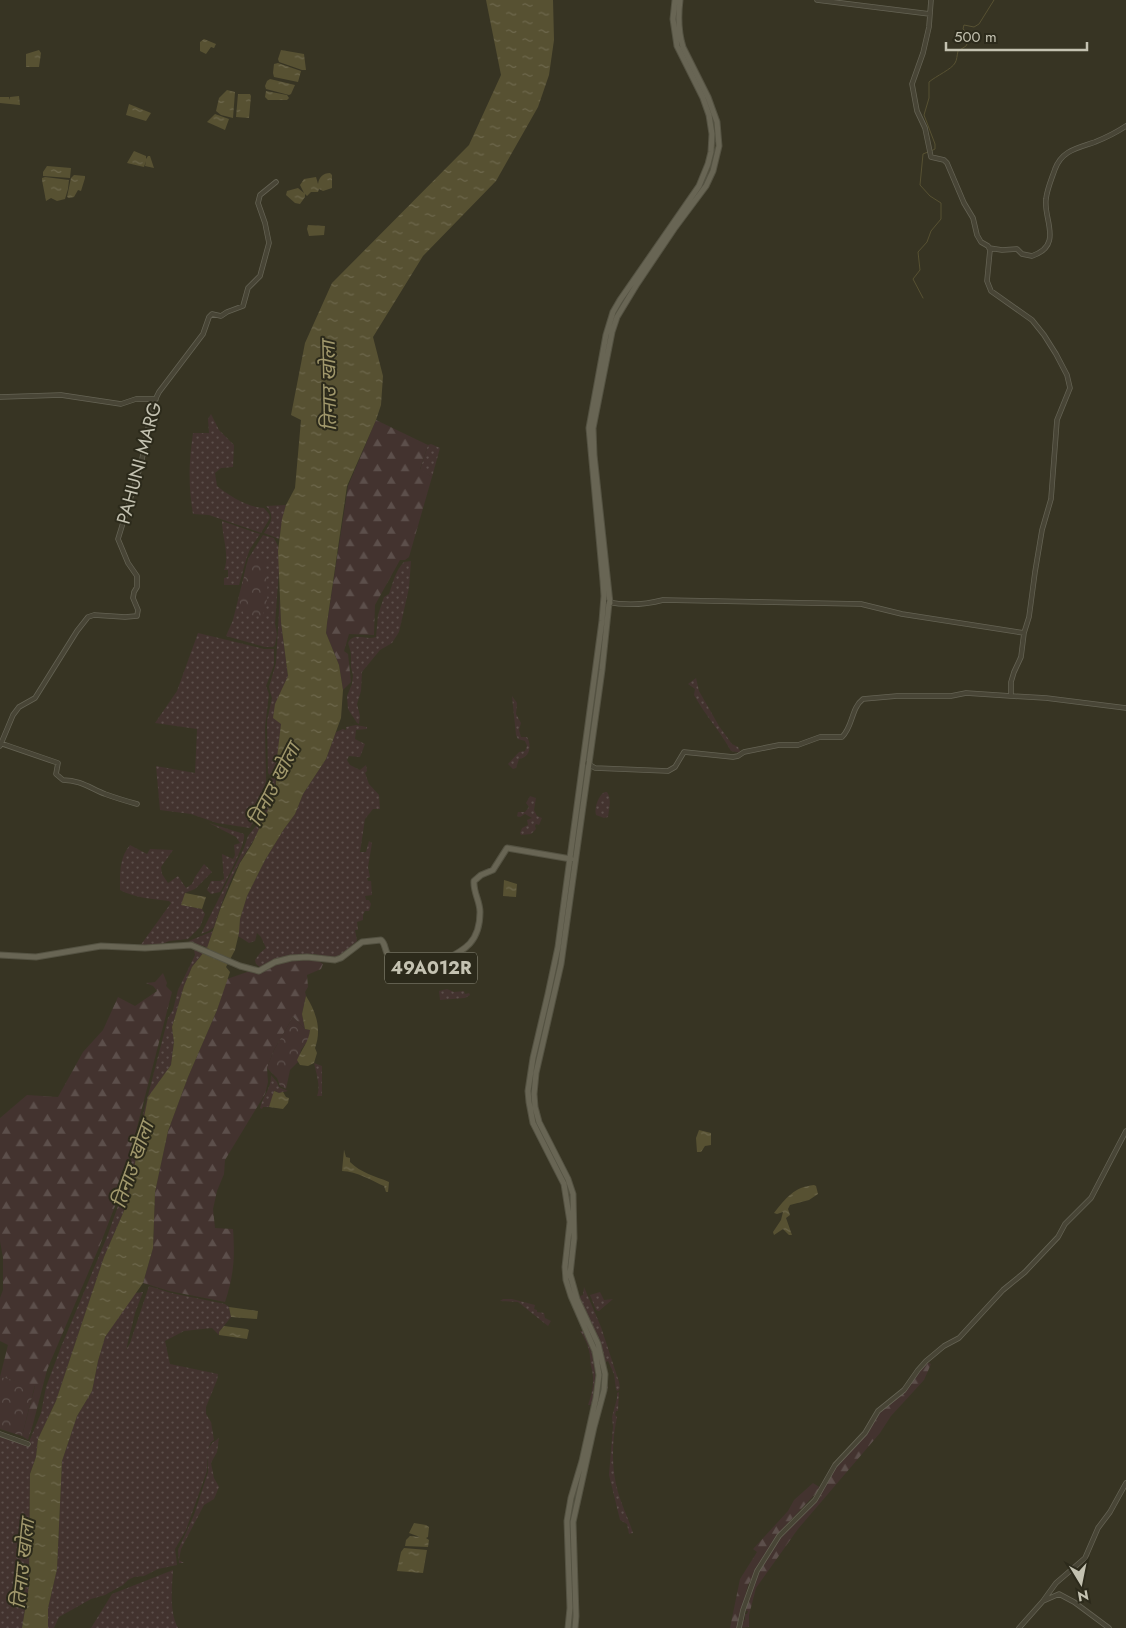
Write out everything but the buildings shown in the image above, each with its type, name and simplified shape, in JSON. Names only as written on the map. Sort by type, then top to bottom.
[{"type":"main road","points":[[608,602],[589,428],[606,335],[613,312],[620,300],[699,186],[712,152],[709,115],[703,98],[677,46],[673,19],[675,0]]},
{"type":"main road","points":[[575,1628],[573,1522],[604,1390],[605,1374],[598,1344],[577,1299],[570,1274],[574,1238],[572,1194],[568,1179],[540,1122],[535,1107],[534,1094],[536,1073],[561,964],[608,602],[593,428],[612,332],[617,317],[636,284],[712,176],[719,146],[717,122],[712,106],[683,47],[680,36],[678,15],[680,0]]},
{"type":"main road","points":[[568,1628],[570,1608],[567,1553],[568,1511],[596,1398],[598,1371],[595,1351],[571,1296],[564,1272],[570,1222],[564,1184],[533,1122],[528,1091],[533,1058],[556,955],[569,859],[586,763]]},
{"type":"main road","name":"49A012R","points":[[0,955],[36,957],[100,946],[145,948],[191,945],[240,966],[258,971],[275,962],[291,958],[306,956],[335,960],[341,958],[362,942],[380,940],[384,942],[388,955],[405,974],[414,979],[469,946],[480,920],[480,907],[475,894],[474,881],[481,875],[493,870],[508,848],[569,859]]},
{"type":"main road","points":[[569,859],[576,860]]},
{"type":"street","points":[[817,0],[930,14]]},
{"type":"street","points":[[930,0],[929,27],[912,84],[917,111],[925,128],[931,156],[944,160],[947,163],[964,203],[973,218],[977,235],[981,242],[989,248],[1002,250],[1017,249],[1022,254],[1032,256],[1046,248],[1050,230],[1045,200],[1059,159],[1069,150],[1098,141],[1126,126]]},
{"type":"street","name":"PAHUNI MARG","points":[[0,744],[18,707],[35,698],[77,631],[88,617],[94,615],[138,616],[134,598],[137,576],[128,564],[118,539],[141,464],[150,416],[156,398],[203,334],[209,316],[212,314],[221,316],[230,310],[243,306],[248,288],[260,276],[269,243],[258,203],[260,195],[276,182]]},
{"type":"street","points":[[989,248],[987,281],[991,291],[1032,320],[1056,354],[1067,375],[1070,388],[1058,420],[1051,499],[1042,535],[1021,657],[1012,677],[1012,696]]},
{"type":"street","points":[[0,397],[61,395],[120,404],[136,399],[156,398]]},
{"type":"street","points":[[608,602],[625,605],[663,600],[861,604],[906,615],[1024,633]]},
{"type":"street","points":[[586,763],[595,768],[668,771],[674,767],[684,752],[733,757],[744,752],[779,744],[798,744],[820,737],[842,737],[847,731],[858,703],[863,699],[898,696],[952,696],[966,693],[1046,698],[1126,708]]},
{"type":"street","points":[[0,744],[58,763],[56,774],[59,778],[81,782],[106,794],[137,804]]},
{"type":"street","points":[[739,1628],[743,1610],[757,1572],[779,1536],[815,1500],[835,1465],[865,1433],[878,1412],[904,1390],[926,1361],[944,1346],[960,1338],[1003,1290],[1025,1272],[1058,1237],[1065,1224],[1090,1198],[1126,1131]]},
{"type":"street","points":[[0,1434],[28,1444]]},
{"type":"street","points":[[1019,1628],[1056,1583],[1085,1558],[1098,1528],[1110,1512],[1126,1483]]},
{"type":"street","points":[[1043,1601],[1059,1594],[1074,1602],[1109,1628]]},
{"type":"green space","points":[[211,414],[219,430],[234,445],[233,467],[221,468],[215,473],[217,486],[239,501],[251,506],[264,508],[270,518],[261,533],[209,515],[193,514],[190,474],[193,433],[209,433],[208,419]]},
{"type":"green space","points":[[376,420],[428,445],[420,469],[432,477],[409,557],[405,560],[400,560],[375,605],[374,635],[349,634],[344,651],[348,654],[351,682],[343,690],[339,665],[326,633],[327,623],[348,486]]},
{"type":"green space","points":[[431,444],[440,448],[432,477],[420,470],[428,445]]},
{"type":"green space","points":[[286,505],[279,539],[264,533],[271,517],[271,513],[266,506]]},
{"type":"green space","points":[[222,521],[260,534],[250,549],[239,585],[224,585],[224,578],[228,577],[228,570],[224,570],[226,552]]},
{"type":"green space","points":[[263,535],[274,538],[279,548],[275,624],[277,634],[273,647],[265,647],[226,636],[233,620],[248,559]]},
{"type":"green space","points":[[260,558],[264,561],[267,603],[262,616],[244,615],[239,601],[247,563],[250,560]]},
{"type":"green space","points":[[411,561],[409,588],[399,632],[392,643],[380,650],[362,672],[361,691],[357,704],[360,716],[359,724],[348,709],[347,696],[352,684],[353,675],[348,643],[350,639],[357,637],[376,637],[378,615],[384,597],[389,594],[398,569],[404,562]]},
{"type":"green space","points":[[280,594],[281,622],[288,676],[283,690],[276,773],[271,776],[268,773],[267,721],[272,698],[269,687],[276,663]]},
{"type":"green space","points":[[198,633],[264,649],[274,649],[274,665],[266,686],[269,694],[265,727],[266,781],[261,807],[250,828],[217,823],[191,814],[160,810],[156,766],[195,773],[197,729],[155,723],[177,691]]},
{"type":"green space","points":[[696,678],[699,691],[719,726],[741,753],[731,751],[698,702],[694,695],[695,689],[688,684]]},
{"type":"green space","points":[[512,696],[517,703],[516,714],[521,723],[519,730],[521,737],[527,737],[530,747],[528,754],[519,759],[516,768],[513,769],[508,764],[519,752],[525,751],[527,746],[525,741],[518,739],[516,735]]},
{"type":"green space","points":[[356,725],[367,727],[367,729],[356,730],[355,739],[365,744],[360,757],[349,756],[347,760],[350,765],[360,770],[366,765],[367,771],[365,773],[369,784],[379,795],[380,809],[373,809],[365,819],[360,852],[366,852],[369,841],[372,843],[368,867],[370,877],[367,878],[368,881],[371,881],[372,895],[365,896],[366,900],[369,900],[371,904],[369,911],[365,911],[363,920],[357,922],[358,930],[355,930],[357,941],[338,957],[333,959],[315,954],[286,956],[272,961],[262,969],[256,964],[255,960],[266,948],[261,937],[257,933],[255,941],[249,943],[238,936],[240,919],[247,896],[265,860],[295,814],[303,794],[326,759],[336,732]]},
{"type":"green space","points":[[276,774],[273,798],[269,809],[253,842],[232,877],[214,927],[201,934],[244,848],[248,836],[259,822],[268,793],[269,780]]},
{"type":"green space","points":[[605,792],[609,795],[610,804],[608,817],[604,818],[596,815],[596,809],[597,802]]},
{"type":"green space","points":[[530,796],[536,798],[534,810],[537,816],[542,818],[539,825],[536,824],[536,829],[531,834],[521,835],[522,828],[528,825],[527,820],[532,818],[525,814],[520,817],[517,816],[518,812],[525,812],[529,807],[526,803]]},
{"type":"green space","points":[[209,823],[244,834],[239,853],[222,889],[220,892],[211,894],[207,890],[211,881],[224,879],[222,854],[233,859],[235,855],[234,845],[240,843],[236,837]]},
{"type":"green space","points":[[130,845],[147,854],[150,849],[173,850],[161,867],[162,874],[168,883],[178,876],[186,888],[192,884],[204,864],[212,872],[195,889],[185,893],[182,905],[202,909],[205,914],[200,927],[188,939],[169,941],[160,945],[140,946],[171,903],[120,890],[122,861]]},
{"type":"green space","points":[[213,931],[207,948],[191,944],[189,941]]},
{"type":"green space","points":[[186,946],[204,952],[192,967],[184,986],[172,1027],[174,1042],[171,1065],[148,1098],[127,1204],[104,1257],[56,1401],[38,1439],[36,1457],[30,1474],[29,1586],[22,1628],[0,1628],[0,1434],[28,1444],[26,1449],[41,1413],[46,1387],[107,1237],[123,1192],[168,1018],[173,1010],[178,990],[195,955],[194,949]]},
{"type":"green space","points":[[316,959],[323,964],[321,969],[307,975],[308,987],[305,992],[306,996],[302,1014],[305,1029],[293,1017],[274,1050],[267,1068],[268,1082],[265,1094],[225,1160],[224,1174],[217,1191],[213,1209],[215,1228],[233,1229],[233,1266],[225,1302],[169,1291],[143,1283],[153,1248],[155,1192],[168,1131],[188,1077],[217,1010],[227,979],[286,960]]},
{"type":"green space","points":[[163,973],[167,983],[166,986],[172,992],[120,1193],[47,1370],[28,1440],[22,1436],[35,1386],[0,1377],[8,1345],[0,1341],[0,1298],[3,1290],[3,1258],[0,1241],[0,1118],[27,1095],[58,1097],[83,1052],[103,1030],[118,997],[135,1006],[157,991],[153,986],[146,983],[155,982]]},
{"type":"green space","points":[[447,989],[454,992],[464,991],[465,994],[469,993],[470,995],[465,998],[440,1000],[439,991]]},
{"type":"green space","points":[[293,1017],[305,1029],[310,1030],[309,1039],[301,1050],[298,1062],[290,1070],[286,1089],[280,1086],[277,1078],[267,1068],[274,1050]]},
{"type":"green space","points":[[314,1063],[322,1066],[322,1096],[317,1096],[318,1084]]},
{"type":"green space","points":[[271,1075],[279,1087],[288,1091],[279,1093],[275,1091],[269,1107],[263,1107],[262,1109],[260,1108],[270,1085]]},
{"type":"green space","points":[[149,1286],[171,1293],[225,1304],[229,1307],[231,1317],[219,1332],[219,1335],[212,1328],[184,1331],[165,1341],[170,1364],[218,1374],[206,1407],[206,1414],[211,1422],[214,1440],[211,1442],[208,1450],[212,1443],[219,1438],[217,1452],[211,1463],[214,1478],[219,1487],[214,1499],[204,1505],[181,1549],[179,1560],[184,1563],[179,1563],[178,1550],[194,1515],[208,1472],[208,1453],[207,1471],[186,1530],[175,1549],[177,1565],[158,1569],[144,1576],[134,1577],[105,1595],[91,1599],[59,1617],[54,1628],[48,1628],[48,1608],[57,1569],[62,1461],[77,1416],[92,1391],[105,1337],[135,1293],[143,1292],[135,1313],[126,1350]]},
{"type":"green space","points":[[584,1287],[601,1327],[619,1382],[620,1388],[618,1391],[616,1390],[614,1374],[608,1361],[606,1362],[608,1388],[606,1390],[599,1389],[599,1370],[573,1295],[578,1297],[583,1295]]},
{"type":"green space","points":[[600,1292],[604,1300],[613,1299],[599,1311],[596,1310],[590,1295]]},
{"type":"green space","points":[[512,1299],[535,1305],[534,1309],[537,1312],[544,1313],[545,1318],[551,1321],[548,1326],[518,1302],[500,1301]]},
{"type":"green space","points":[[580,1331],[584,1331],[588,1340],[595,1367],[595,1386],[591,1405],[588,1405],[593,1385],[590,1355]]},
{"type":"green space","points":[[926,1361],[931,1364],[924,1380],[891,1416],[880,1433],[798,1529],[756,1588],[749,1615],[749,1627],[740,1628],[741,1620],[745,1620],[745,1614],[748,1611],[743,1610],[757,1572],[764,1564],[780,1536],[807,1511],[825,1487],[836,1465],[849,1454],[879,1413],[905,1391]]},
{"type":"green space","points":[[0,1377],[35,1385],[22,1436],[0,1429]]},
{"type":"green space","points":[[619,1392],[618,1411],[616,1411],[615,1415],[617,1417],[613,1445],[613,1464],[618,1492],[633,1533],[629,1534],[627,1524],[620,1520],[609,1475],[612,1417],[617,1393]]},
{"type":"green space","points":[[813,1483],[821,1488],[785,1526],[768,1549],[748,1585],[737,1628],[730,1628],[740,1579],[757,1552],[753,1549],[788,1511],[794,1500]]},
{"type":"green space","points":[[173,1570],[172,1607],[178,1628],[91,1628],[112,1594]]},
{"type":"water","name":"तिनाउ खोला","points":[[486,0],[553,0],[554,40],[549,75],[538,107],[496,181],[423,256],[373,337],[383,376],[381,405],[347,486],[326,633],[339,665],[343,690],[341,718],[326,759],[303,794],[295,814],[265,860],[247,896],[240,919],[235,950],[226,967],[230,972],[217,1010],[188,1077],[168,1131],[155,1192],[153,1248],[143,1283],[105,1337],[92,1391],[77,1416],[62,1461],[57,1569],[48,1608],[48,1628],[22,1628],[29,1586],[30,1474],[36,1457],[38,1439],[56,1401],[104,1257],[127,1204],[148,1097],[171,1065],[174,1042],[172,1027],[184,986],[192,967],[204,952],[208,952],[209,949],[207,948],[221,907],[240,863],[252,844],[272,801],[276,787],[276,766],[281,724],[273,718],[275,704],[288,676],[281,622],[278,551],[282,519],[286,505],[295,488],[301,420],[291,415],[305,343],[332,283],[469,145],[501,75]]},
{"type":"water","points":[[204,39],[216,44],[206,54],[200,51],[200,42]]},
{"type":"water","points":[[39,50],[41,53],[39,67],[26,67],[26,54]]},
{"type":"water","points":[[281,50],[304,54],[306,70],[279,62]]},
{"type":"water","points":[[278,63],[301,71],[298,82],[274,77],[274,64]]},
{"type":"water","points":[[270,79],[295,85],[291,94],[266,89],[267,81]]},
{"type":"water","points":[[227,90],[235,92],[233,118],[221,115],[216,111],[219,98]]},
{"type":"water","points":[[266,91],[287,95],[289,98],[287,100],[268,100],[265,97]]},
{"type":"water","points":[[238,94],[250,94],[251,96],[249,118],[236,117]]},
{"type":"water","points":[[19,96],[20,105],[0,103],[0,97],[9,97],[9,100],[10,97]]},
{"type":"water","points":[[129,104],[151,113],[146,121],[126,115]]},
{"type":"water","points":[[215,114],[229,119],[225,130],[207,122]]},
{"type":"water","points":[[134,151],[146,156],[146,159],[150,156],[154,168],[145,166],[146,161],[144,167],[127,163]]},
{"type":"water","points":[[47,166],[71,168],[70,178],[43,176]]},
{"type":"water","points":[[330,173],[332,175],[332,188],[323,191],[319,189],[318,192],[311,192],[307,196],[305,194],[300,204],[295,203],[286,195],[287,191],[298,188],[304,193],[300,185],[304,179],[316,177],[318,184],[322,176]]},
{"type":"water","points":[[74,175],[85,176],[85,178],[81,191],[78,190],[74,197],[69,198],[67,197],[71,178]]},
{"type":"water","points":[[45,177],[69,180],[65,199],[57,201],[51,198],[46,201],[42,180]]},
{"type":"water","points":[[308,225],[325,226],[324,235],[309,236]]},
{"type":"water","points":[[504,880],[517,884],[516,897],[503,896]]},
{"type":"water","points":[[185,893],[206,897],[202,909],[181,905]]},
{"type":"water","points":[[306,996],[313,1008],[318,1027],[315,1048],[317,1053],[314,1063],[308,1066],[300,1065],[297,1060],[307,1041],[310,1030],[305,1029],[302,1014]]},
{"type":"water","points":[[274,1091],[283,1092],[289,1098],[288,1103],[283,1109],[269,1107]]},
{"type":"water","points":[[699,1130],[711,1133],[711,1145],[705,1146],[701,1152],[697,1152],[696,1138]]},
{"type":"water","points":[[344,1150],[346,1157],[350,1158],[350,1162],[354,1166],[389,1182],[388,1192],[386,1192],[384,1186],[348,1171],[342,1171]]},
{"type":"water","points":[[814,1185],[818,1194],[809,1200],[790,1205],[788,1209],[790,1215],[786,1218],[792,1235],[789,1235],[783,1229],[774,1235],[773,1232],[781,1220],[783,1212],[774,1213],[796,1191]]},
{"type":"water","points":[[229,1307],[258,1311],[257,1319],[231,1317]]},
{"type":"water","points":[[224,1326],[249,1330],[247,1339],[219,1335]]},
{"type":"water","points":[[414,1523],[429,1527],[428,1537],[426,1538],[429,1540],[428,1547],[405,1546],[406,1540],[410,1536],[420,1537],[409,1533]]},
{"type":"water","points":[[404,1548],[427,1550],[423,1573],[397,1571],[401,1552]]},
{"type":"waterway","points":[[931,151],[935,149],[935,144],[924,115],[929,98],[929,82],[953,65],[958,51],[966,46],[971,36],[963,29],[964,25],[974,27],[979,24],[994,0]]},
{"type":"waterway","points":[[703,183],[710,168],[714,152],[713,119]]},
{"type":"waterway","points":[[923,298],[913,279],[920,270],[918,252],[927,242],[931,231],[941,219],[941,203],[930,196],[920,185],[923,154],[928,152]]},
{"type":"waterway","points":[[615,316],[630,289]]},
{"type":"waterway","points":[[586,761],[600,664]]},
{"type":"waterway","points":[[584,772],[585,764]]},
{"type":"waterway","points":[[573,857],[582,789]]},
{"type":"waterway","points":[[537,1055],[560,954],[573,861]]},
{"type":"waterway","points":[[534,1066],[536,1058]]},
{"type":"waterway","points":[[532,1082],[532,1101]]},
{"type":"waterway","points":[[566,1182],[571,1198]]},
{"type":"waterway","points":[[601,1389],[602,1372]]},
{"type":"waterway","points":[[597,1408],[601,1391]]},
{"type":"waterway","points":[[572,1605],[570,1524],[582,1470]]},
{"type":"waterway","points":[[572,1611],[572,1628]]}]
